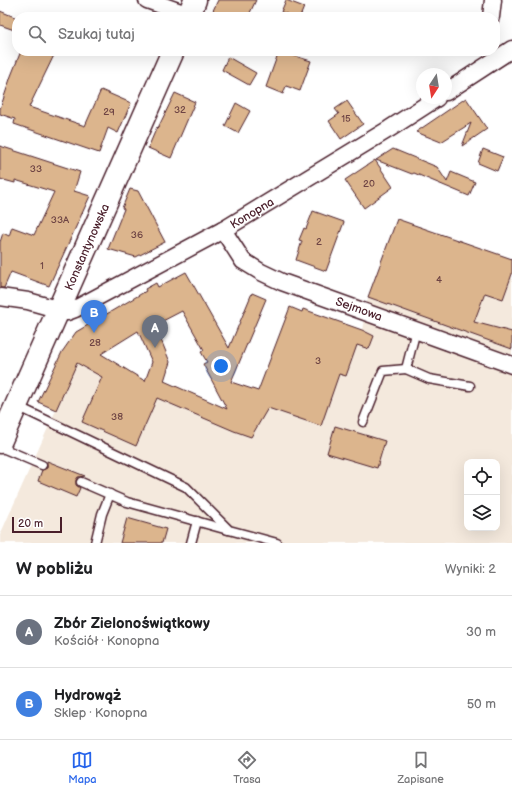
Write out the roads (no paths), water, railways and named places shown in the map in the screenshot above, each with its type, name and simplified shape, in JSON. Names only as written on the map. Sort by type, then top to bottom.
[{"type":"street","points":[[147,0],[191,11]]},
{"type":"street","points":[[492,12],[493,0]]},
{"type":"street","name":"Konstantynowska","points":[[0,442],[171,56]]},
{"type":"street","points":[[452,88],[495,56]]},
{"type":"street","name":"Konopna","points":[[59,310],[67,312],[75,310],[223,230],[383,133],[428,104]]},
{"type":"street","name":"Sejmowa","points":[[223,230],[244,261],[261,272],[282,282],[512,365]]},
{"type":"street","points":[[0,297],[28,301],[59,310]]},
{"type":"lane","points":[[406,369],[416,330]]},
{"type":"lane","points":[[363,422],[383,371],[406,369],[430,379],[470,386]]},
{"type":"lane","points":[[16,406],[186,487],[229,530]]},
{"type":"lane","points":[[0,447],[42,465]]},
{"type":"lane","points":[[81,482],[127,502],[277,543]]},
{"type":"lane","points":[[95,543],[102,514],[110,494]]},
{"type":"lane","points":[[191,543],[197,521]]},
{"type":"place","name":"Hydrowąż","points":[[94,333]]},
{"type":"place","name":"Zbór Zielonoświątkowy","points":[[155,348]]}]
